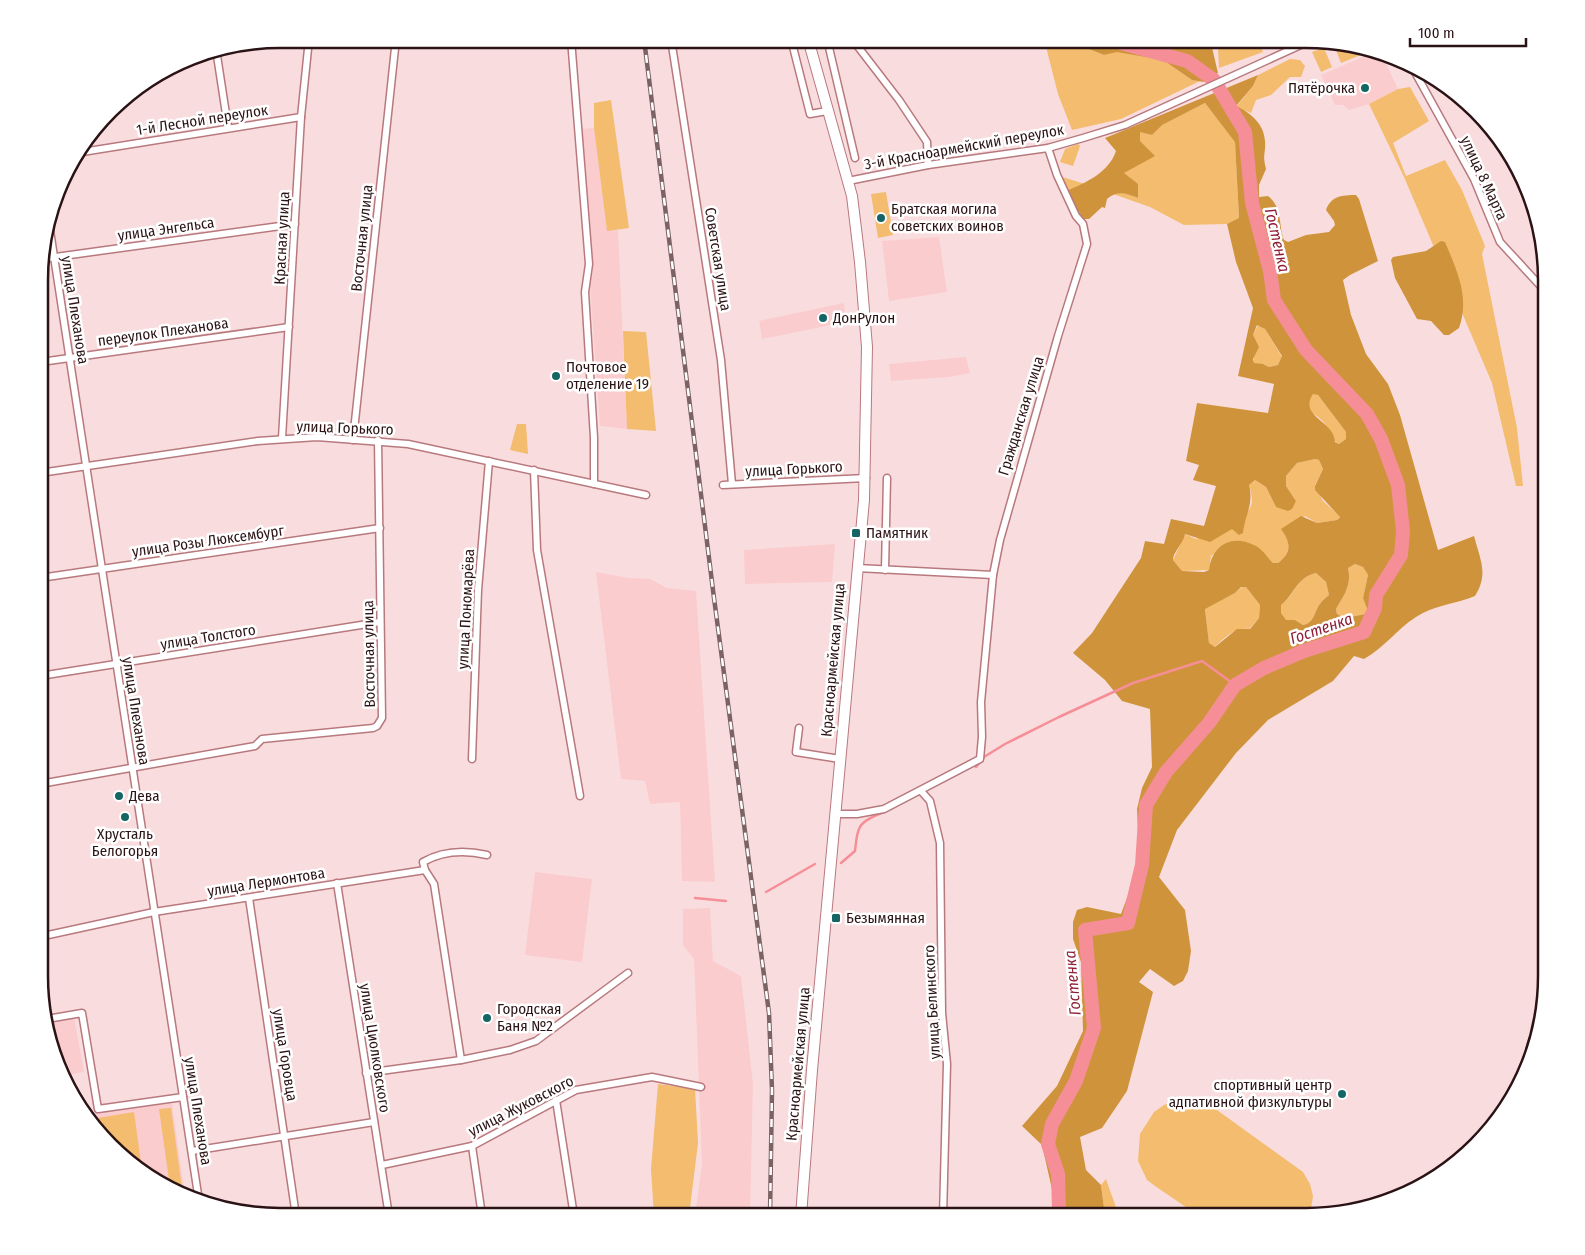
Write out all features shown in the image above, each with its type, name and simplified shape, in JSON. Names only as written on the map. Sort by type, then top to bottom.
[{"type":"main road","name":"Красноармейская улица","points":[[802,1208],[866,478],[868,346],[860,262],[848,181],[811,48]]},
{"type":"street","name":"Красная улица","points":[[282,438],[301,117],[308,48]]},
{"type":"street","name":"Восточная улица","points":[[353,440],[395,48]]},
{"type":"street","points":[[572,48],[589,264],[585,292],[594,438],[594,484]]},
{"type":"street","name":"Советская улица","points":[[672,48],[721,360],[732,484]]},
{"type":"street","points":[[793,48],[810,114],[828,110]]},
{"type":"street","points":[[829,48],[855,158]]},
{"type":"street","points":[[859,48],[899,100],[927,142],[928,165]]},
{"type":"street","name":"3-й Красноармейский переулок","points":[[848,181],[928,165],[1048,148],[1125,125],[1294,48]]},
{"type":"street","points":[[217,56],[228,127]]},
{"type":"street","name":"улица 8 Марта","points":[[1417,76],[1474,179],[1500,242],[1538,283]]},
{"type":"street","name":"1-й Лесной переулок","points":[[87,151],[228,127],[301,117]]},
{"type":"street","name":"Гражданская улица","points":[[921,791],[980,760],[982,737],[981,702],[993,575],[1011,495],[1087,244],[1087,233],[1076,216],[1057,175],[1048,148]]},
{"type":"street","name":"улица Энгельса","points":[[48,258],[295,224]]},
{"type":"street","name":"улица Плеханова","points":[[51,238],[199,1193]]},
{"type":"street","name":"переулок Плеханова","points":[[48,361],[289,327]]},
{"type":"street","name":"улица Горького","points":[[48,472],[282,438],[317,437],[378,440],[408,444],[646,495]]},
{"type":"street","name":"Восточная улица","points":[[132,768],[255,746],[262,739],[377,726],[382,718],[378,440]]},
{"type":"street","name":"улица Пономарёва","points":[[472,759],[478,590],[489,461]]},
{"type":"street","points":[[534,470],[537,550],[580,796]]},
{"type":"street","name":"улица Горького","points":[[723,485],[866,478]]},
{"type":"street","points":[[886,570],[887,478]]},
{"type":"street","name":"улица Розы Люксембург","points":[[48,577],[380,528]]},
{"type":"street","points":[[857,568],[993,575]]},
{"type":"street","name":"улица Толстого","points":[[48,675],[380,622]]},
{"type":"street","points":[[799,728],[796,752],[840,759]]},
{"type":"street","points":[[48,783],[132,768]]},
{"type":"street","points":[[835,814],[857,814],[884,809],[921,791]]},
{"type":"street","name":"улица Белинского","points":[[921,791],[930,801],[940,843],[942,1013],[947,1064],[943,1208]]},
{"type":"street","points":[[461,1060],[434,884],[425,870],[423,862],[435,855],[468,851],[487,855]]},
{"type":"street","name":"улица Лермонтова","points":[[48,935],[154,912],[425,870]]},
{"type":"street","name":"улица Циолковского","points":[[337,883],[388,1208]]},
{"type":"street","name":"улица Горовца","points":[[248,898],[295,1208]]},
{"type":"street","points":[[366,1073],[461,1060],[510,1050],[536,1041],[628,973]]},
{"type":"street","points":[[51,1017],[82,1014],[98,1108],[183,1097]]},
{"type":"street","name":"улица Жуковского","points":[[382,1165],[472,1146],[576,1090],[652,1076],[701,1087]]},
{"type":"street","points":[[556,1100],[573,1208]]},
{"type":"street","points":[[192,1151],[374,1122]]},
{"type":"street","points":[[472,1146],[481,1208]]},
{"type":"shaded area","points":[[1046,48],[1086,48],[1104,55],[1117,51],[1163,60],[1192,80],[1200,81],[1121,119],[1072,130],[1058,94]]},
{"type":"shaded area","points":[[1086,48],[1212,48],[1218,73],[1204,82],[1192,80],[1163,60],[1117,52],[1104,55]]},
{"type":"shaded area","points":[[1261,48],[1263,52],[1219,68],[1218,49]]},
{"type":"shaded area","points":[[1324,48],[1332,67],[1321,72],[1312,52]]},
{"type":"shaded area","points":[[1335,49],[1362,54],[1341,63]]},
{"type":"shaded area","points":[[1367,55],[1385,62],[1398,89],[1369,104],[1349,110],[1343,105],[1335,105],[1321,75]]},
{"type":"shaded area","points":[[1290,59],[1300,60],[1305,66],[1301,77],[1290,77],[1271,95],[1256,100],[1251,113],[1236,107],[1253,86],[1258,75]]},
{"type":"shaded area","points":[[1258,75],[1253,86],[1236,106],[1256,120],[1264,135],[1266,169],[1259,185],[1259,197],[1268,196],[1273,201],[1278,211],[1284,240],[1288,242],[1306,235],[1329,232],[1335,225],[1326,210],[1334,199],[1342,196],[1356,195],[1359,199],[1378,261],[1343,280],[1351,315],[1366,354],[1388,384],[1400,415],[1438,550],[1474,536],[1481,559],[1482,581],[1475,596],[1438,607],[1416,617],[1371,655],[1364,659],[1354,656],[1333,681],[1268,720],[1236,753],[1177,830],[1159,877],[1185,910],[1191,951],[1188,971],[1183,981],[1174,986],[1150,969],[1139,982],[1153,992],[1127,1091],[1102,1128],[1080,1137],[1086,1170],[1101,1185],[1104,1208],[1056,1208],[1042,1145],[1022,1126],[1057,1086],[1083,1031],[1081,962],[1073,939],[1073,922],[1077,910],[1087,907],[1121,914],[1137,871],[1139,858],[1137,809],[1142,788],[1152,767],[1150,709],[1122,701],[1105,680],[1073,653],[1092,633],[1141,558],[1145,541],[1164,544],[1171,519],[1204,526],[1216,486],[1193,480],[1199,465],[1186,461],[1197,403],[1268,413],[1274,384],[1238,376],[1253,308],[1236,262],[1227,224],[1239,218],[1235,142],[1205,103],[1162,125],[1152,135],[1140,132],[1140,141],[1155,156],[1124,173],[1138,184],[1138,198],[1126,194],[1115,194],[1107,199],[1105,208],[1102,207],[1089,219],[1083,219],[1066,191],[1096,176],[1108,165],[1116,151],[1105,138]],"holes":[[[1257,325],[1265,329],[1282,356],[1278,365],[1269,367],[1254,363],[1253,359],[1259,347],[1253,335]],[[1313,394],[1318,395],[1346,432],[1346,439],[1339,444],[1335,442],[1329,428],[1313,413],[1310,408]],[[1315,459],[1319,460],[1323,469],[1315,490],[1340,517],[1337,520],[1317,523],[1301,516],[1281,529],[1287,539],[1288,551],[1278,563],[1273,563],[1256,546],[1247,542],[1231,541],[1219,548],[1214,554],[1209,570],[1204,572],[1182,571],[1173,560],[1185,534],[1210,542],[1232,529],[1239,535],[1243,533],[1250,504],[1249,485],[1255,480],[1266,487],[1276,507],[1288,511],[1292,509],[1296,501],[1286,486],[1286,476],[1297,463]],[[1355,564],[1363,567],[1368,575],[1363,598],[1368,611],[1366,614],[1344,618],[1337,614],[1336,609],[1348,585],[1348,568]],[[1316,573],[1326,582],[1329,595],[1321,603],[1307,624],[1303,625],[1295,620],[1286,620],[1281,613],[1281,605],[1300,582],[1309,575]],[[1241,587],[1246,587],[1260,605],[1259,618],[1250,629],[1237,629],[1215,647],[1209,643],[1205,609],[1235,593]]]},
{"type":"shaded area","points":[[1410,87],[1429,121],[1393,143],[1406,176],[1445,160],[1462,190],[1485,246],[1482,254],[1517,428],[1523,486],[1516,486],[1492,383],[1404,177],[1369,104],[1398,89]]},
{"type":"shaded area","points":[[611,100],[629,228],[607,231],[594,128],[594,103]]},
{"type":"shaded area","points":[[1205,103],[1235,141],[1239,219],[1227,224],[1184,225],[1150,207],[1113,194],[1125,192],[1137,198],[1124,173],[1139,141],[1140,131],[1152,135],[1161,125]]},
{"type":"shaded area","points":[[594,128],[607,230],[618,230],[627,429],[600,426],[590,286],[593,271],[581,129]]},
{"type":"shaded area","points":[[1078,144],[1080,146],[1073,166],[1060,162],[1065,149]]},
{"type":"shaded area","points":[[1059,176],[1085,184],[1066,191]]},
{"type":"shaded area","points":[[886,192],[893,235],[878,238],[871,194]]},
{"type":"shaded area","points":[[939,237],[947,292],[889,301],[882,241]]},
{"type":"shaded area","points":[[1441,241],[1445,242],[1454,263],[1463,295],[1462,317],[1459,328],[1449,335],[1444,335],[1431,321],[1417,319],[1395,278],[1391,260],[1393,257],[1426,251]]},
{"type":"shaded area","points":[[844,303],[846,322],[762,339],[759,321]]},
{"type":"shaded area","points":[[1258,325],[1265,329],[1282,357],[1278,365],[1269,367],[1263,364],[1254,364],[1253,335]]},
{"type":"shaded area","points":[[623,331],[646,332],[656,431],[627,429]]},
{"type":"shaded area","points":[[966,357],[970,373],[949,377],[891,381],[889,364]]},
{"type":"shaded area","points":[[1313,393],[1318,395],[1346,432],[1346,439],[1339,444],[1334,440],[1326,425],[1311,412],[1308,405]]},
{"type":"shaded area","points":[[517,424],[526,424],[528,454],[510,450]]},
{"type":"shaded area","points":[[1315,459],[1319,460],[1323,469],[1315,485],[1323,501],[1340,516],[1337,520],[1317,523],[1305,516],[1282,529],[1289,547],[1286,555],[1278,563],[1273,563],[1257,548],[1244,542],[1237,542],[1211,556],[1209,570],[1182,571],[1173,560],[1185,534],[1196,539],[1226,526],[1247,513],[1252,503],[1249,485],[1255,480],[1266,487],[1276,507],[1296,501],[1286,486],[1286,476],[1297,463]]},
{"type":"shaded area","points":[[835,544],[832,582],[745,584],[744,550]]},
{"type":"shaded area","points":[[1355,564],[1363,567],[1368,575],[1363,598],[1369,611],[1366,614],[1344,618],[1337,614],[1336,609],[1348,585],[1348,568]]},
{"type":"shaded area","points":[[596,572],[628,578],[650,579],[667,588],[696,591],[715,882],[682,881],[680,802],[650,804],[645,781],[621,779]]},
{"type":"shaded area","points":[[1316,573],[1326,582],[1329,595],[1321,603],[1307,624],[1303,625],[1295,620],[1286,621],[1281,613],[1281,605],[1300,582],[1309,575]]},
{"type":"shaded area","points":[[1242,587],[1246,587],[1260,605],[1259,618],[1249,629],[1235,631],[1226,636],[1215,647],[1209,643],[1205,608],[1235,593]]},
{"type":"shaded area","points":[[535,872],[592,879],[582,962],[525,955]]},
{"type":"shaded area","points":[[710,908],[713,961],[741,976],[753,1084],[750,1208],[696,1208],[702,1164],[694,959],[683,945],[683,909]]},
{"type":"shaded area","points":[[74,1017],[84,1072],[70,1075],[55,1036],[52,1020]]},
{"type":"shaded area","points":[[658,1084],[695,1089],[698,1143],[690,1208],[653,1208],[651,1169]]},
{"type":"shaded area","points":[[1177,1100],[1200,1101],[1210,1105],[1303,1172],[1310,1184],[1313,1196],[1311,1208],[1187,1208],[1155,1186],[1147,1180],[1138,1161],[1140,1134],[1154,1112],[1164,1105]]},
{"type":"shaded area","points":[[172,1103],[184,1187],[138,1160],[115,1140],[93,1113]]},
{"type":"shaded area","points":[[171,1108],[182,1186],[169,1179],[159,1109]]},
{"type":"shaded area","points":[[134,1112],[141,1162],[115,1140],[96,1118]]},
{"type":"shaded area","points":[[1106,1179],[1116,1208],[1104,1208],[1101,1185]]},
{"type":"waterway","name":"Гостенка","points":[[1059,1208],[1058,1174],[1048,1144],[1052,1124],[1076,1081],[1094,1028],[1085,930],[1128,923],[1142,865],[1146,805],[1166,772],[1209,723],[1235,685],[1264,668],[1304,651],[1364,632],[1375,608],[1376,595],[1401,555],[1403,531],[1398,485],[1381,439],[1367,414],[1306,350],[1274,300],[1270,271],[1252,203],[1245,132],[1214,80],[1187,61],[1139,48]]},
{"type":"waterway","points":[[976,767],[984,757],[1005,744],[1059,717],[1133,683],[1202,661],[1235,685]]},
{"type":"waterway","points":[[841,863],[855,851],[857,835],[864,822],[884,812]]},
{"type":"waterway","points":[[766,892],[815,864]]},
{"type":"waterway","points":[[695,898],[726,901]]},
{"type":"railway","points":[[645,48],[714,598],[769,1013],[772,1090],[770,1208]]},
{"type":"place","name":"Пятёрочка","points":[[1365,88]]},
{"type":"place","name":"Братская могила советских воинов","points":[[881,218]]},
{"type":"place","name":"ДонРулон","points":[[823,318]]},
{"type":"place","name":"Почтовое отделение 19","points":[[556,376]]},
{"type":"place","name":"Памятник","points":[[856,533]]},
{"type":"place","name":"Дева","points":[[119,796]]},
{"type":"place","name":"Хрусталь Белогорья","points":[[125,817]]},
{"type":"place","name":"Безымянная","points":[[836,918]]},
{"type":"place","name":"Городская Баня №2","points":[[487,1018]]},
{"type":"place","name":"спортивный центр адпативной физкультуры","points":[[1342,1094]]}]
